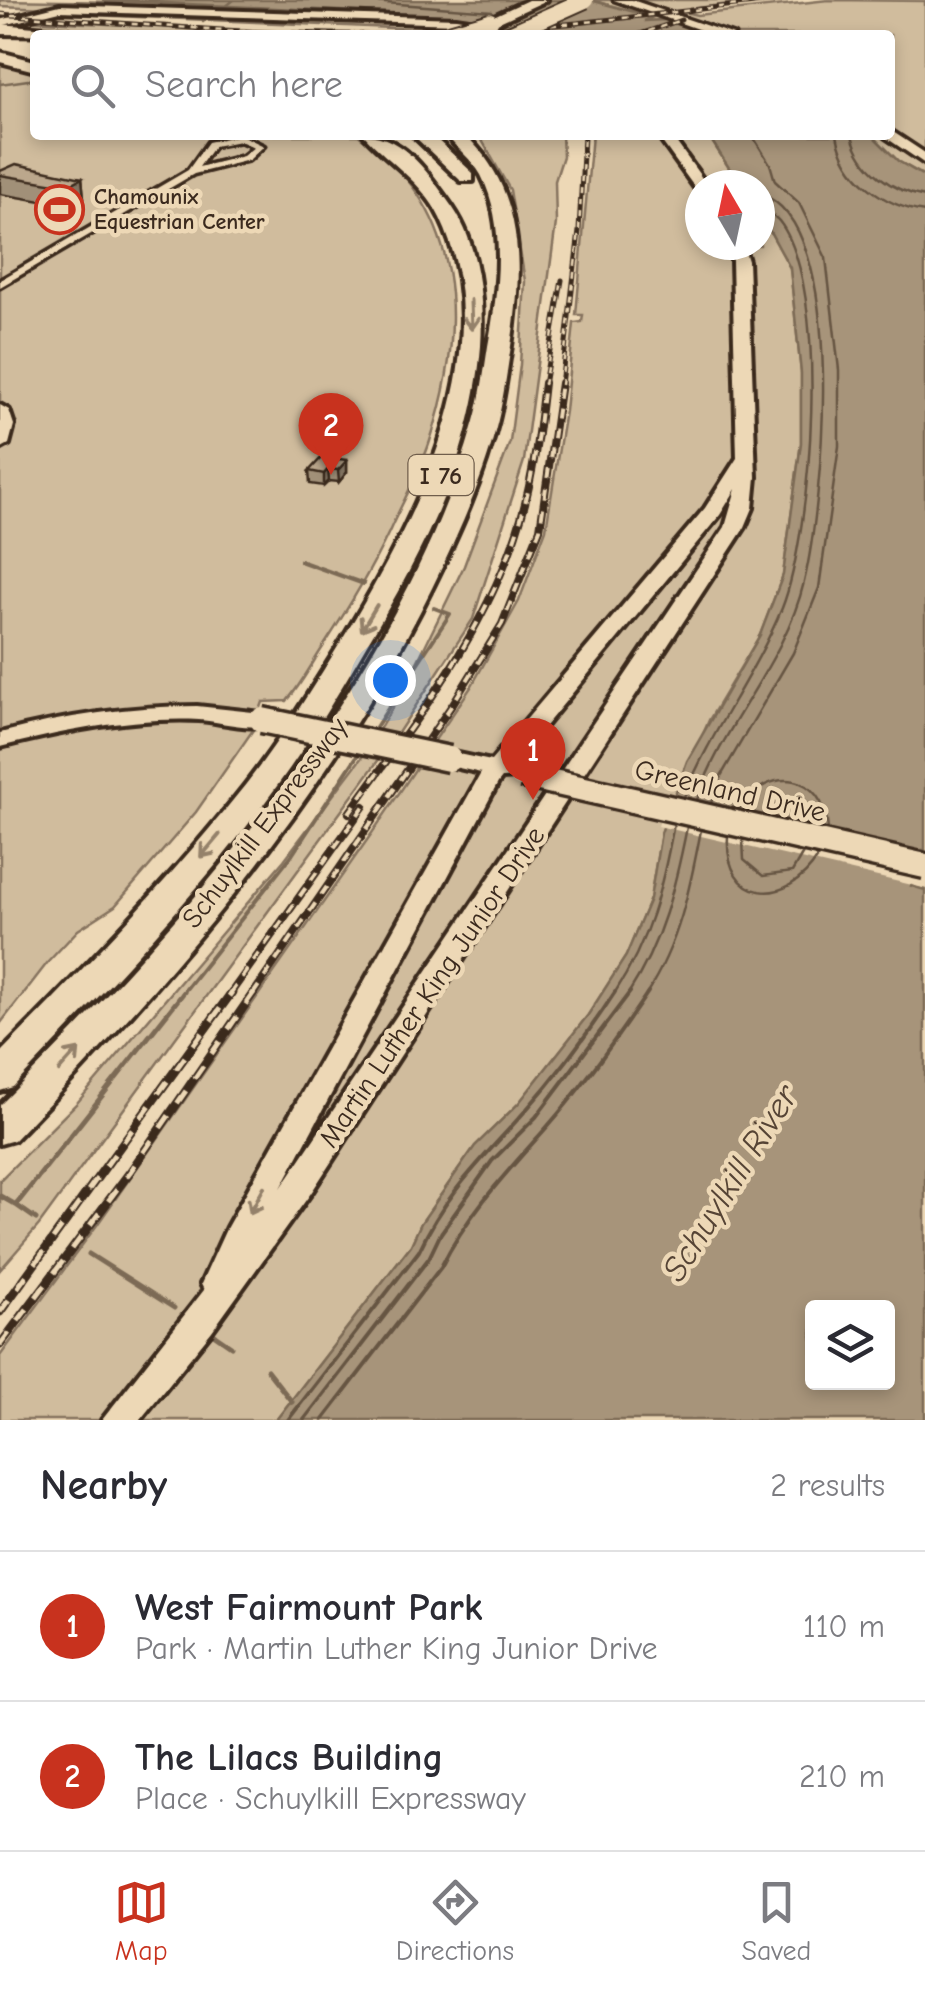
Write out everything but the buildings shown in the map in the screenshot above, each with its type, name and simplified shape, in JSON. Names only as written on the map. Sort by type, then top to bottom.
[{"type":"highway","points":[[473,30],[540,0]]},
{"type":"highway","points":[[520,30],[585,0]]},
{"type":"highway","points":[[460,30],[490,22]]},
{"type":"highway","name":"Schuylkill Expressway","points":[[0,1077],[96,978],[256,792],[317,704],[414,542],[454,438],[470,360],[470,292],[452,220],[412,166],[379,140]]},
{"type":"highway","points":[[412,140],[452,220]]},
{"type":"highway","points":[[428,140],[458,166],[502,222]]},
{"type":"highway","name":"Schuylkill Expressway","points":[[0,1129],[58,1072],[200,913],[346,719],[444,537],[490,404],[505,319],[502,222],[494,188],[482,162],[460,140]]},
{"type":"highway","points":[[473,140],[482,162]]},
{"type":"main road","points":[[627,1],[713,30]]},
{"type":"main road","points":[[15,33],[65,8],[105,5],[126,12],[456,21],[502,30]]},
{"type":"main road","points":[[895,138],[925,160]]},
{"type":"main road","points":[[668,140],[689,170]]},
{"type":"main road","name":"Martin Luther King Junior Drive","points":[[119,1420],[200,1320],[300,1185],[724,545],[743,508],[746,458],[740,260]]},
{"type":"main road","points":[[0,410],[5,426],[0,444]]},
{"type":"main road","points":[[200,1320],[238,1236],[376,980],[496,769],[713,510],[746,458]]},
{"type":"main road","points":[[713,510],[725,506],[743,508]]},
{"type":"main road","points":[[0,740],[65,725],[193,712],[262,720],[496,769]]},
{"type":"main road","name":"Greenland Drive","points":[[496,769],[925,866]]},
{"type":"main road","points":[[300,1185],[306,1116]]},
{"type":"street","points":[[191,172],[215,142],[230,140]]},
{"type":"street","points":[[0,284],[191,172],[246,158],[260,146],[250,140]]},
{"type":"shaded area","points":[[0,0],[240,4],[455,16],[526,30],[45,13],[93,10],[0,6]]},
{"type":"shaded area","points":[[590,0],[763,0],[690,9],[688,13],[697,15],[828,0],[925,1],[925,176],[898,161],[877,140],[895,140],[895,30],[692,30],[665,20],[641,19],[651,16]]},
{"type":"shaded area","points":[[22,20],[236,30],[34,28],[0,37],[0,26]]},
{"type":"shaded area","points":[[0,61],[30,70],[30,140],[364,140],[394,164],[420,198],[438,234],[448,273],[452,313],[442,398],[421,464],[367,575],[303,680],[287,701],[263,702],[253,730],[196,812],[115,906],[78,930],[48,962],[0,1024]]},
{"type":"shaded area","points":[[482,140],[562,140],[563,156],[555,181],[556,223],[524,461],[473,619],[396,736],[39,1225],[0,1270],[0,1180],[77,1103],[284,860],[365,753],[406,685],[464,566],[510,442],[520,365],[525,281],[510,190]]},
{"type":"shaded area","points":[[592,140],[711,140],[730,170],[685,170],[685,260],[775,260],[775,240],[790,268],[801,373],[801,443],[783,575],[760,635],[709,720],[661,833],[650,899],[626,956],[588,1015],[518,1104],[475,1146],[421,1223],[411,1245],[276,1420],[0,1420],[0,1356],[97,1225],[372,833],[471,687],[519,601],[546,529],[574,323],[582,322],[583,315],[576,315]]},
{"type":"water","points":[[102,0],[590,0],[653,17],[644,21],[665,20],[692,30],[529,30],[468,17]]},
{"type":"water","name":"Schuylkill River","points":[[711,140],[877,140],[898,161],[925,177],[925,850],[911,886],[925,890],[925,1420],[276,1420],[411,1245],[421,1223],[475,1146],[518,1104],[588,1015],[626,956],[650,899],[661,833],[687,761],[760,635],[783,575],[801,443],[801,373],[790,268],[775,240],[775,170],[730,170]]},
{"type":"pier","points":[[669,794],[925,851],[917,883],[925,888],[658,826]]},
{"type":"waterway","points":[[221,10],[234,0]]},
{"type":"waterway","points":[[203,22],[209,17]]},
{"type":"waterway","points":[[0,84],[30,80]]},
{"type":"waterway","points":[[300,561],[364,584]]},
{"type":"waterway","points":[[372,733],[450,614],[434,608]]},
{"type":"waterway","points":[[182,994],[292,855],[361,750]]},
{"type":"waterway","points":[[16,1205],[184,992]]},
{"type":"waterway","points":[[0,1196],[16,1205]]},
{"type":"waterway","points":[[16,1205],[36,1219]]},
{"type":"waterway","points":[[89,1254],[174,1308]]},
{"type":"waterway","points":[[212,1333],[231,1346]]},
{"type":"waterway","points":[[267,1370],[292,1402]]},
{"type":"railway","points":[[485,30],[783,0]]},
{"type":"railway","points":[[0,14],[223,30]]},
{"type":"railway","points":[[652,30],[681,20]]},
{"type":"railway","points":[[561,385],[579,231],[584,140]]},
{"type":"railway","points":[[544,385],[562,280]]},
{"type":"railway","points":[[349,813],[448,673],[490,598],[526,501],[544,383]]},
{"type":"railway","points":[[253,994],[452,705],[502,624],[540,529],[561,383]]},
{"type":"railway","points":[[230,994],[364,806]]},
{"type":"railway","points":[[0,1312],[232,992]]},
{"type":"railway","points":[[0,1345],[130,1172],[254,992]]},
{"type":"place","name":"Chamounix Equestrian Center","points":[[59,210]]},
{"type":"place","name":"The Lilacs Building","points":[[331,475]]},
{"type":"place","name":"West Fairmount Park","points":[[533,800]]}]
